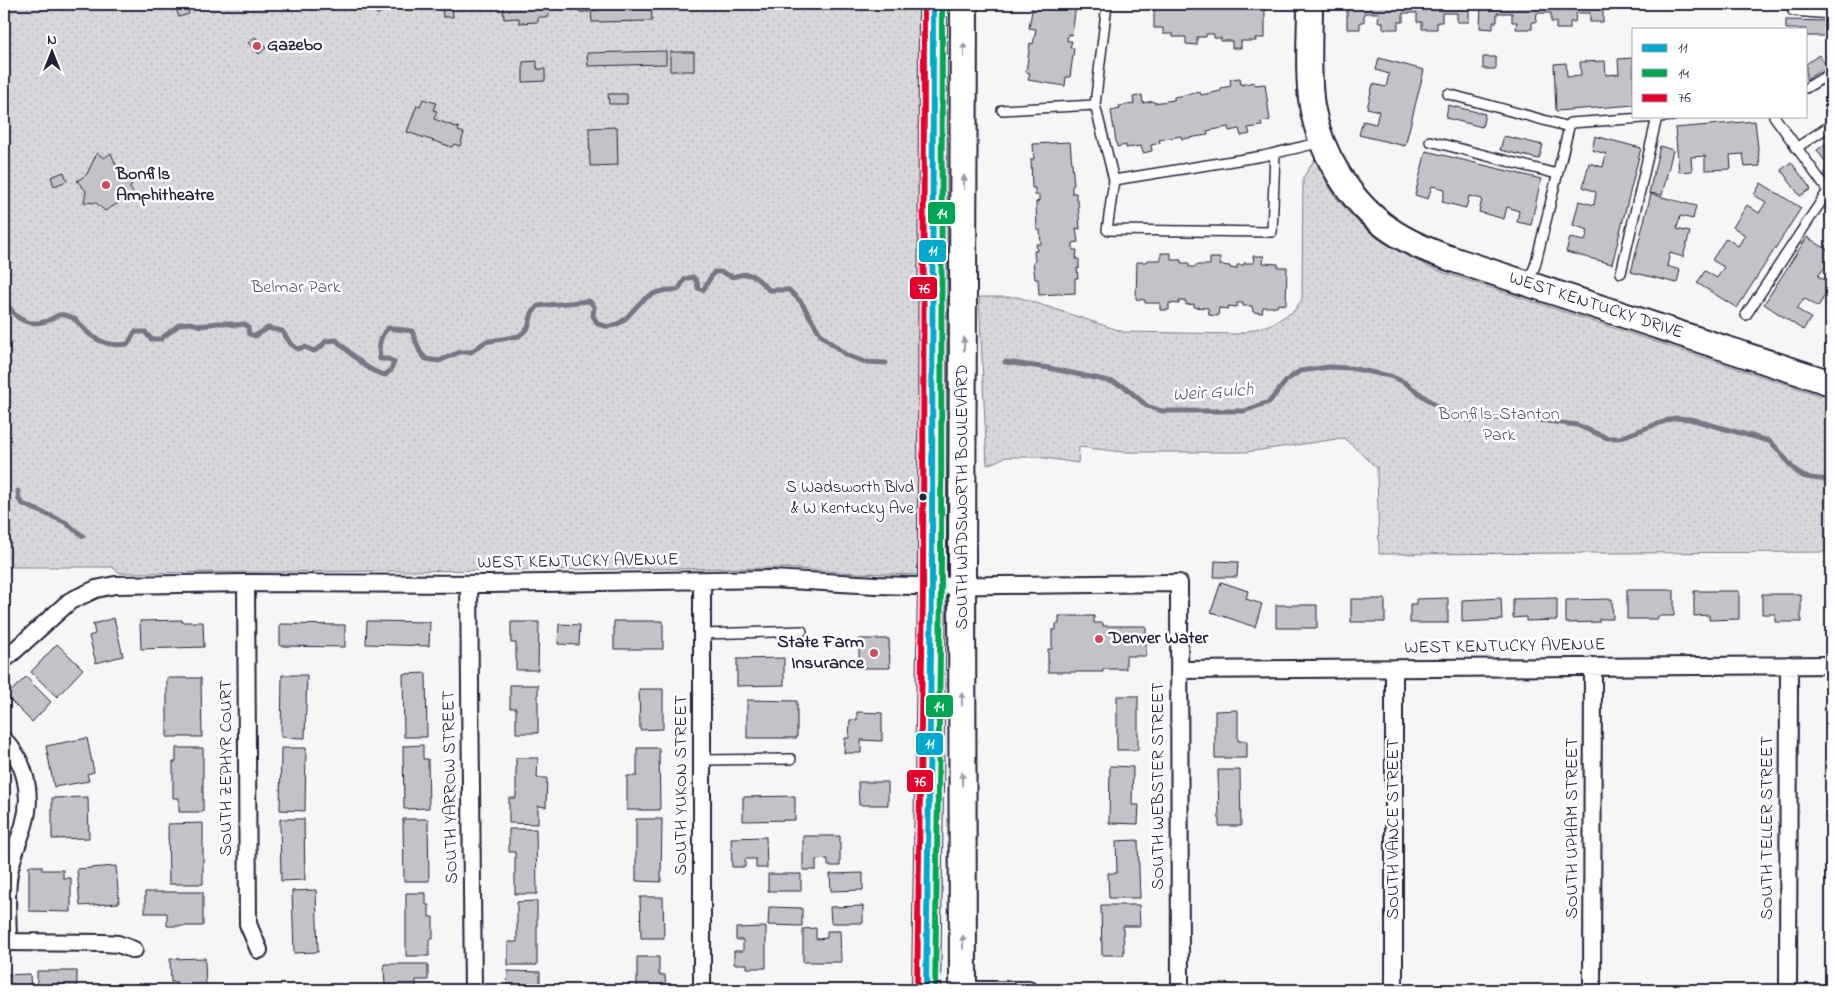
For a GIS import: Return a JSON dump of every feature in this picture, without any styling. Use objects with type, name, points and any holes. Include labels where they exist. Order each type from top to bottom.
[{"type":"main road","name":"SOUTH WADSWORTH BOULEVARD","points":[[926,990],[932,586],[933,4]]},
{"type":"main road","name":"SOUTH WADSWORTH BOULEVARD","points":[[963,990],[964,4]]},
{"type":"street","points":[[1310,4],[1310,91],[1322,142]]},
{"type":"street","name":"WEST KENTUCKY DRIVE","points":[[1322,142],[1341,177],[1369,213],[1398,235],[1424,248],[1527,284],[1831,383]]},
{"type":"street","name":"WEST KENTUCKY AVENUE","points":[[4,660],[64,606],[78,596],[96,589],[126,584],[469,584],[772,579],[876,586],[1179,583]]},
{"type":"street","name":"SOUTH YUKON STREET","points":[[702,580],[702,990]]},
{"type":"street","name":"SOUTH ZEPHYR COURT","points":[[246,583],[248,924],[259,950]]},
{"type":"street","name":"SOUTH WEBSTER STREET","points":[[1179,583],[1180,990]]},
{"type":"street","name":"SOUTH YARROW STREET","points":[[469,584],[473,990]]},
{"type":"street","name":"WEST KENTUCKY AVENUE","points":[[1179,670],[1831,664]]},
{"type":"street","name":"SOUTH TELLER STREET","points":[[1788,990],[1789,665]]},
{"type":"street","name":"SOUTH UPHAM STREET","points":[[1592,990],[1593,666]]},
{"type":"street","name":"SOUTH VANCE STREET","points":[[1394,668],[1394,990]]},
{"type":"street","points":[[4,740],[20,760],[26,780],[28,801],[26,820],[9,874],[6,942],[112,943],[134,950]]},
{"type":"street","points":[[963,990],[1029,990]]},
{"type":"lane","points":[[1107,4],[1095,105],[1114,180],[1108,230],[1272,232],[1275,154]]},
{"type":"lane","points":[[1793,4],[1793,11],[1831,14]]},
{"type":"lane","points":[[1808,87],[1831,74]]},
{"type":"lane","points":[[1448,94],[1569,127]]},
{"type":"lane","points":[[1002,110],[1095,105]]},
{"type":"lane","points":[[1527,284],[1535,266],[1570,123],[1648,118]]},
{"type":"lane","points":[[1621,273],[1664,118]]},
{"type":"lane","points":[[1746,314],[1830,194],[1775,118]]},
{"type":"lane","points":[[1796,148],[1831,125]]},
{"type":"lane","points":[[1430,141],[1557,174]]},
{"type":"lane","points":[[1114,180],[1275,154],[1322,142]]},
{"type":"lane","points":[[702,634],[802,631]]},
{"type":"lane","points":[[702,760],[791,759]]},
{"type":"green space","name":"Belmar Park","points":[[4,4],[923,4],[922,575],[782,568],[120,573],[112,567],[4,567]]},
{"type":"green space","name":"Bonfils-Stanton Park","points":[[1315,159],[1333,193],[1355,220],[1396,250],[1426,265],[1442,272],[1831,399],[1831,552],[1379,554],[1377,468],[1344,438],[1247,452],[1123,452],[1079,447],[1078,463],[1038,457],[1006,457],[987,465],[979,297],[1018,297],[1124,332],[1238,334],[1272,324],[1294,311],[1302,299],[1303,178]]},
{"type":"building","points":[[368,4],[389,4],[378,15]]},
{"type":"building","points":[[442,4],[452,4],[453,17],[443,17]]},
{"type":"building","points":[[503,4],[548,4],[549,17],[538,17],[538,22],[519,23],[519,18],[504,19]]},
{"type":"building","points":[[579,4],[589,4],[589,12],[579,12]]},
{"type":"building","points":[[1033,4],[1076,5],[1072,35],[1068,34],[1067,41],[1072,41],[1070,48],[1074,48],[1070,77],[1066,77],[1065,86],[1028,80],[1030,73],[1026,72],[1030,43],[1033,44],[1036,29],[1029,28]]},
{"type":"building","points":[[1154,4],[1265,4],[1265,38],[1255,38],[1256,41],[1241,41],[1241,48],[1232,48],[1232,41],[1221,41],[1221,38],[1214,38],[1214,34],[1206,34],[1206,37],[1197,37],[1197,45],[1186,44],[1186,37],[1173,37],[1173,34],[1163,34],[1163,28],[1154,28]]},
{"type":"building","points":[[1347,4],[1469,4],[1469,22],[1457,22],[1457,13],[1442,13],[1442,22],[1437,22],[1437,29],[1422,29],[1422,22],[1417,22],[1417,13],[1403,13],[1403,22],[1398,22],[1398,29],[1383,29],[1383,22],[1378,22],[1379,13],[1364,13],[1364,22],[1360,22],[1360,29],[1347,29]]},
{"type":"building","points":[[1481,4],[1603,4],[1603,22],[1590,22],[1590,13],[1576,13],[1575,22],[1570,22],[1570,29],[1556,29],[1556,22],[1551,22],[1551,13],[1537,13],[1536,22],[1532,22],[1532,29],[1516,29],[1517,22],[1512,22],[1512,13],[1497,13],[1497,22],[1493,22],[1493,29],[1480,28]]},
{"type":"building","points":[[186,5],[189,14],[179,17],[176,9]]},
{"type":"building","points":[[651,5],[652,21],[592,22],[591,10],[598,10],[597,6]]},
{"type":"building","points":[[1786,20],[1826,21],[1825,36],[1808,36],[1808,28],[1786,28]]},
{"type":"building","name":"Gazebo","points":[[255,37],[266,48],[259,54],[248,43]]},
{"type":"building","points":[[666,51],[666,64],[588,66],[587,53]]},
{"type":"building","points":[[670,52],[694,52],[694,71],[670,71]]},
{"type":"building","points":[[1819,55],[1827,66],[1808,79],[1808,63]]},
{"type":"building","points":[[1483,57],[1496,57],[1496,69],[1483,69]]},
{"type":"building","points":[[1379,58],[1424,70],[1405,146],[1359,135],[1363,121],[1376,124],[1379,111],[1367,108],[1373,84],[1386,87],[1389,74],[1376,70]]},
{"type":"building","points":[[1632,58],[1632,105],[1556,111],[1554,64],[1566,63],[1567,77],[1581,76],[1580,62],[1605,61],[1606,75],[1619,74],[1618,59]]},
{"type":"building","points":[[537,61],[537,69],[545,69],[545,81],[523,82],[523,62]]},
{"type":"building","points":[[1240,78],[1241,85],[1254,82],[1255,85],[1265,84],[1270,120],[1261,122],[1262,126],[1248,128],[1250,134],[1241,136],[1239,129],[1229,131],[1228,127],[1207,131],[1208,135],[1182,139],[1181,136],[1159,140],[1160,143],[1151,145],[1152,151],[1143,153],[1141,146],[1126,148],[1126,145],[1117,147],[1111,111],[1120,109],[1119,106],[1134,104],[1133,97],[1142,95],[1143,103],[1174,100],[1174,97],[1200,92],[1201,95],[1221,91],[1221,88],[1231,86],[1230,79]]},
{"type":"building","points":[[608,94],[627,94],[627,104],[609,104]]},
{"type":"building","points":[[423,99],[436,103],[433,110],[437,111],[434,119],[459,128],[458,131],[464,133],[460,146],[454,144],[452,147],[407,132],[417,105],[420,106]]},
{"type":"building","points":[[1448,105],[1485,114],[1482,127],[1446,118]]},
{"type":"building","points":[[1755,121],[1760,166],[1745,167],[1743,154],[1730,155],[1731,169],[1705,170],[1705,156],[1691,157],[1692,171],[1679,172],[1675,128]]},
{"type":"building","points":[[617,127],[618,165],[590,166],[589,128]]},
{"type":"building","points":[[1504,136],[1543,145],[1539,159],[1500,150]]},
{"type":"building","points":[[1595,136],[1641,148],[1612,264],[1566,252],[1570,238],[1585,241],[1588,230],[1573,225],[1579,201],[1594,205],[1596,192],[1583,187],[1589,163],[1603,167],[1606,154],[1592,150]]},
{"type":"building","points":[[1831,140],[1831,170],[1817,150]]},
{"type":"building","points":[[1070,142],[1074,185],[1072,186],[1072,193],[1076,193],[1076,200],[1078,200],[1080,229],[1076,228],[1078,242],[1073,243],[1073,250],[1077,250],[1076,259],[1079,259],[1079,269],[1077,268],[1078,278],[1075,278],[1075,293],[1039,295],[1038,279],[1035,279],[1033,262],[1035,261],[1034,251],[1037,251],[1036,244],[1041,244],[1040,230],[1037,230],[1036,202],[1039,201],[1039,195],[1035,195],[1035,188],[1032,188],[1031,159],[1034,159],[1033,144]]},
{"type":"building","points":[[1660,146],[1673,150],[1662,195],[1649,193]]},
{"type":"building","points":[[1426,151],[1541,179],[1531,225],[1517,222],[1519,211],[1507,207],[1504,219],[1479,212],[1482,199],[1469,196],[1466,208],[1442,202],[1445,189],[1432,186],[1428,199],[1415,195]]},
{"type":"building","name":"Bonfils Amphitheatre","points":[[97,153],[104,158],[111,153],[116,165],[124,175],[134,179],[130,188],[134,194],[105,211],[96,203],[84,202],[86,191],[77,181],[87,174]]},
{"type":"building","points":[[1791,162],[1811,189],[1800,196],[1781,170]]},
{"type":"building","points":[[64,172],[67,181],[54,186],[51,177]]},
{"type":"building","points":[[1761,183],[1801,208],[1737,308],[1697,283],[1705,271],[1717,278],[1724,267],[1712,260],[1726,238],[1738,246],[1745,235],[1733,227],[1747,205],[1759,213],[1766,202],[1754,195]]},
{"type":"building","points":[[1651,194],[1696,206],[1693,219],[1680,216],[1677,229],[1690,232],[1683,257],[1670,253],[1667,266],[1680,270],[1677,283],[1631,272]]},
{"type":"building","points":[[1807,237],[1831,252],[1831,269],[1826,266],[1818,276],[1831,284],[1818,307],[1804,298],[1797,309],[1811,318],[1803,330],[1764,304]]},
{"type":"building","points":[[1161,253],[1171,253],[1171,260],[1181,260],[1181,263],[1189,263],[1189,267],[1210,265],[1210,258],[1220,258],[1220,265],[1237,269],[1237,265],[1254,263],[1253,256],[1264,256],[1263,263],[1287,267],[1286,305],[1278,304],[1277,307],[1263,307],[1262,313],[1253,312],[1252,306],[1243,306],[1243,303],[1237,303],[1237,307],[1228,306],[1229,309],[1219,308],[1218,316],[1209,315],[1208,308],[1194,307],[1194,304],[1186,305],[1186,301],[1179,301],[1179,304],[1169,303],[1169,310],[1160,310],[1160,303],[1145,303],[1145,300],[1136,299],[1137,262],[1161,260]]},
{"type":"building","points":[[1215,561],[1238,562],[1237,577],[1214,577]]},
{"type":"building","points":[[1221,582],[1248,591],[1246,599],[1262,604],[1255,627],[1211,612]]},
{"type":"building","points":[[1627,590],[1674,590],[1674,616],[1658,616],[1658,619],[1627,619]]},
{"type":"building","points":[[1694,591],[1739,591],[1739,619],[1709,620],[1709,615],[1694,616]]},
{"type":"building","points":[[1762,594],[1801,594],[1801,622],[1775,622],[1775,614],[1762,614]]},
{"type":"building","points":[[1448,598],[1448,623],[1410,623],[1410,604],[1416,604],[1416,599]]},
{"type":"building","points":[[1501,598],[1502,620],[1462,622],[1462,600]]},
{"type":"building","points":[[1557,598],[1557,620],[1526,621],[1526,617],[1513,618],[1513,599]]},
{"type":"building","points":[[1351,599],[1385,599],[1385,622],[1351,622]]},
{"type":"building","points":[[1612,599],[1613,619],[1599,619],[1599,622],[1566,623],[1566,600]]},
{"type":"building","points":[[1276,605],[1317,605],[1317,628],[1276,628]]},
{"type":"building","name":"Denver Water","points":[[1059,616],[1094,616],[1094,623],[1103,623],[1103,626],[1146,626],[1146,656],[1126,656],[1126,669],[1103,669],[1103,672],[1048,672],[1048,649],[1052,649],[1052,630],[1056,630],[1056,624],[1059,624]]},
{"type":"building","points":[[114,618],[123,656],[96,663],[89,636],[95,634],[93,624]]},
{"type":"building","points":[[182,620],[182,622],[203,622],[204,647],[141,649],[140,621]]},
{"type":"building","points":[[367,621],[430,622],[429,646],[366,644]]},
{"type":"building","points":[[614,621],[663,621],[663,649],[614,649]]},
{"type":"building","points":[[511,622],[539,622],[538,670],[516,670],[516,643],[511,643]]},
{"type":"building","points":[[280,624],[345,625],[345,647],[280,646]]},
{"type":"building","points":[[559,624],[580,625],[579,645],[558,644]]},
{"type":"building","name":"State Farm Insurance","points":[[859,639],[889,639],[890,668],[859,668]]},
{"type":"building","points":[[57,644],[83,669],[57,697],[31,672]]},
{"type":"building","points":[[784,658],[784,685],[737,686],[737,659]]},
{"type":"building","points":[[426,673],[427,737],[404,737],[403,674]]},
{"type":"building","points":[[282,675],[307,675],[305,738],[281,737]]},
{"type":"building","points":[[26,677],[51,702],[32,722],[6,696]]},
{"type":"building","points":[[167,678],[201,678],[202,737],[167,737]]},
{"type":"building","points":[[510,685],[538,685],[538,733],[516,733],[516,708],[510,708]]},
{"type":"building","points":[[639,689],[663,689],[663,729],[640,730]]},
{"type":"building","points":[[1117,696],[1138,696],[1138,750],[1117,750]]},
{"type":"building","points":[[747,700],[797,701],[797,738],[747,738]]},
{"type":"building","points":[[1238,710],[1238,741],[1247,741],[1247,758],[1215,758],[1215,711]]},
{"type":"building","points":[[857,712],[882,713],[882,741],[861,740],[861,753],[844,753],[845,738],[849,738],[850,720],[857,720]]},
{"type":"building","points":[[87,738],[94,772],[87,774],[89,781],[54,787],[46,746]]},
{"type":"building","points":[[423,745],[423,759],[428,759],[429,808],[404,809],[403,746]]},
{"type":"building","points":[[176,748],[203,748],[203,812],[179,812],[179,798],[173,798],[173,762],[176,762]]},
{"type":"building","points":[[281,748],[306,748],[305,811],[280,810]]},
{"type":"building","points":[[637,748],[659,748],[660,810],[627,810],[627,776],[637,776]]},
{"type":"building","points":[[516,758],[538,758],[537,778],[547,778],[546,807],[538,806],[538,824],[509,823],[509,798],[516,798]]},
{"type":"building","points":[[1110,766],[1133,767],[1132,805],[1139,805],[1138,824],[1109,823]]},
{"type":"building","points":[[1218,770],[1240,770],[1241,826],[1219,826]]},
{"type":"building","points":[[858,782],[888,782],[888,805],[859,805]]},
{"type":"building","points":[[795,796],[795,820],[743,821],[743,797]]},
{"type":"building","points":[[88,797],[89,838],[52,839],[52,798]]},
{"type":"building","points":[[280,819],[304,819],[305,880],[281,881]]},
{"type":"building","points":[[403,819],[428,819],[429,881],[404,881]]},
{"type":"building","points":[[636,819],[662,819],[661,882],[636,881]]},
{"type":"building","points":[[203,823],[203,884],[169,884],[168,824]]},
{"type":"building","points":[[509,829],[536,829],[537,894],[515,894],[515,852],[509,852]]},
{"type":"building","points":[[803,836],[840,836],[840,866],[828,866],[828,859],[816,860],[816,870],[803,870]]},
{"type":"building","points":[[766,837],[767,868],[756,868],[756,859],[745,859],[745,867],[732,867],[731,838]]},
{"type":"building","points":[[1138,840],[1140,898],[1109,898],[1108,873],[1117,873],[1116,841]]},
{"type":"building","points":[[29,866],[42,866],[42,870],[63,870],[63,878],[71,878],[71,912],[29,911]]},
{"type":"building","points":[[116,866],[119,903],[80,906],[77,869]]},
{"type":"building","points":[[863,873],[863,890],[831,891],[830,874]]},
{"type":"building","points":[[768,874],[801,874],[801,891],[768,891]]},
{"type":"building","points":[[316,890],[318,952],[294,953],[292,891]]},
{"type":"building","points":[[145,892],[203,892],[203,926],[167,926],[167,913],[145,913]]},
{"type":"building","points":[[406,893],[426,893],[429,917],[433,917],[433,939],[429,939],[429,956],[406,956]]},
{"type":"building","points":[[640,897],[663,897],[664,938],[641,938]]},
{"type":"building","points":[[537,901],[537,965],[508,965],[508,942],[517,942],[517,902]]},
{"type":"building","points":[[1101,905],[1139,905],[1140,926],[1123,926],[1124,955],[1102,955]]},
{"type":"building","points":[[863,906],[863,923],[831,923],[830,907]]},
{"type":"building","points":[[769,907],[802,908],[802,926],[768,925]]},
{"type":"building","points":[[766,927],[766,968],[747,968],[747,964],[734,964],[734,951],[743,951],[743,940],[736,940],[736,928]]},
{"type":"building","points":[[816,928],[816,939],[827,938],[827,931],[840,931],[841,962],[803,962],[803,929]]},
{"type":"building","points":[[637,957],[659,957],[659,975],[665,975],[666,990],[637,990]]},
{"type":"building","points":[[205,958],[206,989],[177,990],[177,982],[171,982],[170,959]]},
{"type":"building","points":[[384,964],[428,964],[428,980],[416,980],[416,990],[385,990]]},
{"type":"building","points":[[37,971],[77,971],[77,990],[37,990]]},
{"type":"building","points":[[508,971],[540,972],[540,990],[507,990]]},
{"type":"building","points":[[30,974],[31,990],[4,990],[4,975]]},
{"type":"waterway","name":"Weir Gulch","points":[[4,306],[10,308],[21,319],[31,323],[47,321],[59,315],[65,315],[76,320],[93,337],[115,345],[128,344],[135,332],[145,332],[151,339],[161,339],[180,324],[190,323],[202,326],[216,323],[245,324],[248,327],[249,334],[255,336],[268,328],[282,331],[291,344],[298,349],[305,347],[314,351],[326,341],[336,340],[365,366],[385,375],[391,370],[394,362],[388,359],[380,359],[380,342],[388,328],[412,331],[420,352],[426,359],[439,361],[460,352],[471,352],[485,342],[519,336],[528,328],[532,313],[538,306],[589,301],[594,306],[593,316],[598,324],[604,326],[615,325],[624,320],[641,302],[654,294],[668,290],[678,290],[685,279],[693,277],[697,282],[698,288],[703,290],[714,272],[721,272],[733,277],[745,274],[753,276],[769,290],[789,290],[801,302],[821,335],[846,355],[865,362],[886,363]]},
{"type":"waterway","name":"Weir Gulch","points":[[1005,362],[1049,368],[1113,382],[1125,387],[1147,406],[1162,411],[1244,411],[1269,402],[1287,380],[1300,371],[1329,367],[1350,368],[1390,376],[1404,382],[1450,416],[1468,420],[1517,417],[1577,425],[1607,438],[1619,438],[1674,418],[1690,419],[1769,441],[1798,473],[1809,478],[1831,480]]},
{"type":"waterway","points":[[18,491],[19,500],[23,504],[65,522],[83,536]]},
{"type":"transit line","name":"76","points":[[917,990],[923,586],[924,4]]},
{"type":"transit line","name":"11","points":[[926,990],[932,586],[933,4]]},
{"type":"transit line","name":"14","points":[[935,990],[941,586],[942,4]]},
{"type":"place","name":"Gazebo","points":[[257,46]]},
{"type":"place","name":"Bonfils Amphitheatre","points":[[106,185]]},
{"type":"place","name":"S Wadsworth Blvd & W Kentucky Ave","points":[[923,497]]},
{"type":"place","name":"Denver Water","points":[[1099,639]]},
{"type":"place","name":"State Farm Insurance","points":[[874,653]]}]
